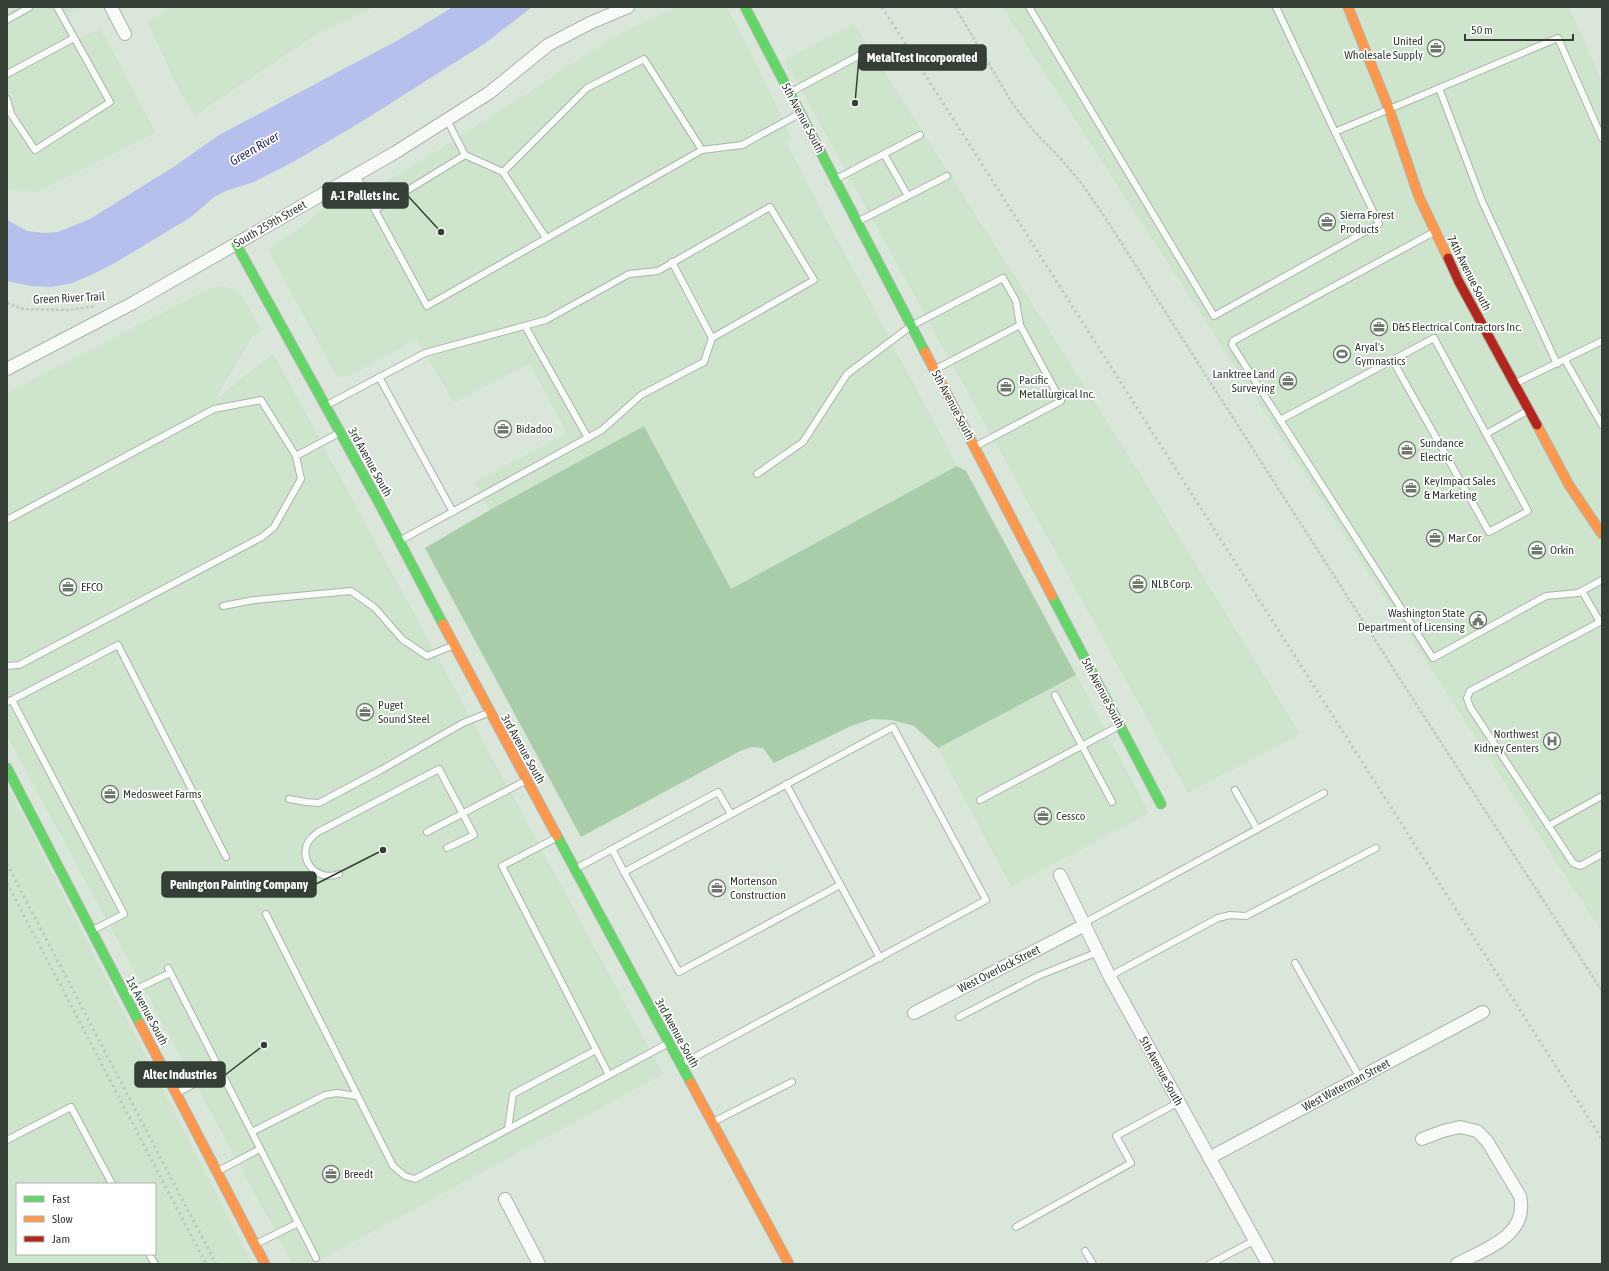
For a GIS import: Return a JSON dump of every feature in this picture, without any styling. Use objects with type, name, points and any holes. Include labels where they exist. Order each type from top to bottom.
[{"type":"street","points":[[111,7],[125,34]]},
{"type":"street","name":"South 259th Street","points":[[7,369],[133,303],[356,175],[489,93],[548,45],[590,23],[628,7]]},
{"type":"street","name":"5th Avenue South","points":[[745,7],[1161,804]]},
{"type":"street","name":"74th Avenue South","points":[[1348,7],[1389,109],[1419,197],[1459,282],[1569,485],[1602,534]]},
{"type":"street","name":"3rd Avenue South","points":[[236,244],[340,432],[489,712],[789,1264]]},
{"type":"street","name":"1st Avenue South","points":[[7,768],[265,1264]]},
{"type":"street","name":"5th Avenue South","points":[[1060,875],[1110,976],[1268,1264]]},
{"type":"street","name":"West Overlock Street","points":[[914,1013],[1084,924]]},
{"type":"street","name":"West Waterman Street","points":[[1209,1158],[1483,1012]]},
{"type":"street","points":[[1422,1140],[1443,1131],[1460,1127],[1477,1131],[1487,1141],[1520,1196],[1523,1207],[1521,1218],[1517,1226],[1510,1234],[1492,1246],[1457,1264]]},
{"type":"street","points":[[505,1199],[539,1264]]},
{"type":"lane","points":[[7,20],[30,7]]},
{"type":"lane","points":[[7,99],[11,114],[35,150],[110,102],[57,7]]},
{"type":"lane","points":[[1029,7],[1214,316],[1378,224],[1276,7]]},
{"type":"lane","points":[[7,74],[74,38]]},
{"type":"lane","points":[[1335,132],[1558,38],[1602,138]]},
{"type":"lane","points":[[789,93],[862,54]]},
{"type":"lane","points":[[503,172],[587,88],[644,59],[702,150]]},
{"type":"lane","points":[[1440,88],[1482,201],[1557,364]]},
{"type":"lane","points":[[356,175],[427,306],[702,150],[742,145],[800,114]]},
{"type":"lane","points":[[447,120],[465,154],[503,172],[546,238]]},
{"type":"lane","points":[[835,180],[920,135]]},
{"type":"lane","points":[[374,210],[465,154]]},
{"type":"lane","points":[[884,154],[908,196]]},
{"type":"lane","points":[[857,222],[946,176]]},
{"type":"lane","points":[[325,405],[425,353],[546,320],[629,274],[658,270],[770,208],[814,280],[712,338],[704,362],[642,395],[602,430],[399,541]]},
{"type":"lane","points":[[1435,231],[1233,341],[1232,345],[1433,658],[1546,596],[1578,593],[1602,580]]},
{"type":"lane","points":[[672,262],[712,338]]},
{"type":"lane","points":[[757,474],[803,442],[847,374],[911,326],[1003,278],[1016,301],[1020,325],[1060,401],[974,447]]},
{"type":"lane","points":[[934,370],[1020,325]]},
{"type":"lane","points":[[525,326],[588,438]]},
{"type":"lane","points":[[1280,420],[1434,338],[1528,511],[1489,532],[1393,361]]},
{"type":"lane","points":[[1514,384],[1602,341]]},
{"type":"lane","points":[[1565,360],[1602,425]]},
{"type":"lane","points":[[379,377],[453,512]]},
{"type":"lane","points":[[7,520],[214,409],[261,400],[296,456],[302,479],[274,527],[262,537],[18,665],[7,666]]},
{"type":"lane","points":[[1486,434],[1529,411]]},
{"type":"lane","points":[[296,456],[340,432]]},
{"type":"lane","points":[[223,606],[261,599],[351,591],[375,608],[402,639],[427,656],[454,645]]},
{"type":"lane","points":[[1582,591],[1600,622],[1470,691],[1467,698],[1470,707],[1573,864],[1580,866],[1602,854]]},
{"type":"lane","points":[[91,930],[124,914],[10,701],[118,645],[226,857]]},
{"type":"lane","points":[[1055,695],[1112,802]]},
{"type":"lane","points":[[289,799],[306,802],[319,802],[381,770],[463,723],[489,712]]},
{"type":"lane","points":[[980,800],[1120,726]]},
{"type":"lane","points":[[624,872],[893,727],[986,900],[681,1065]]},
{"type":"lane","points":[[339,874],[327,876],[318,874],[312,870],[306,858],[306,849],[311,838],[318,832],[439,769],[474,835],[447,848]]},
{"type":"lane","points":[[427,832],[526,780]]},
{"type":"lane","points":[[786,784],[880,958]]},
{"type":"lane","points":[[1236,790],[1257,829]]},
{"type":"lane","points":[[575,869],[718,792],[731,814]]},
{"type":"lane","points":[[1084,924],[1324,794]]},
{"type":"lane","points":[[1548,826],[1602,796]]},
{"type":"lane","points":[[557,837],[502,866],[609,1075]]},
{"type":"lane","points":[[1110,976],[1218,918],[1230,915],[1246,916],[1376,848]]},
{"type":"lane","points":[[612,849],[678,972],[840,885]]},
{"type":"lane","points":[[266,914],[393,1166],[405,1176],[415,1179],[669,1043]]},
{"type":"lane","points":[[959,1017],[1038,976],[1098,952]]},
{"type":"lane","points":[[1295,963],[1360,1078]]},
{"type":"lane","points":[[125,995],[169,971],[316,1258]]},
{"type":"lane","points":[[508,1129],[513,1094],[596,1050]]},
{"type":"lane","points":[[176,1093],[220,1070]]},
{"type":"lane","points":[[712,1123],[792,1082]]},
{"type":"lane","points":[[252,1132],[325,1095],[337,1093],[357,1096]]},
{"type":"lane","points":[[1016,1227],[1131,1163],[1116,1136],[1179,1102]]},
{"type":"lane","points":[[7,1140],[71,1107],[111,1183]]},
{"type":"lane","points":[[217,1171],[260,1149]]},
{"type":"lane","points":[[255,1245],[298,1223]]},
{"type":"lane","points":[[1210,1264],[1255,1240]]},
{"type":"lane","points":[[1085,1251],[1093,1264]]},
{"type":"lane","points":[[150,1255],[155,1264]]},
{"type":"path","points":[[955,7],[1012,103],[1032,130],[1061,159],[1082,184],[1106,219],[1405,687],[1602,991]]},
{"type":"path","name":"Green River Trail","points":[[7,303],[24,310],[68,310],[97,306]]},
{"type":"shaded area","points":[[7,7],[82,7],[66,15],[79,37],[101,30],[156,133],[37,192],[7,189]]},
{"type":"shaded area","points":[[169,7],[374,7],[319,33],[196,115],[180,92],[147,22],[170,9]]},
{"type":"shaded area","points":[[675,7],[726,7],[749,49],[791,138],[785,141],[957,466],[731,589],[644,426],[490,510],[475,482],[567,433],[530,363],[454,403],[417,339],[351,375],[337,377],[268,249],[302,227],[317,214],[349,196],[358,197],[411,167],[534,89],[564,68],[622,33]]},
{"type":"shaded area","points":[[1002,7],[1569,7],[1602,81],[1602,932]]},
{"type":"shaded area","points":[[854,24],[1135,466],[1300,734],[1188,793],[785,60]]},
{"type":"shaded area","points":[[223,286],[233,289],[241,294],[262,331],[253,336],[214,401],[273,353],[663,1074],[313,1264],[293,1264],[7,736],[7,393],[208,289]]},
{"type":"shaded area","points":[[644,426],[731,589],[957,466],[966,471],[1076,675],[938,748],[914,726],[892,720],[872,719],[851,726],[774,763],[763,748],[752,747],[740,751],[581,837],[425,548],[490,510]]},
{"type":"shaded area","points":[[1076,675],[1149,813],[1011,887],[938,748]]},
{"type":"shaded area","points":[[7,785],[252,1264],[7,1264]]},
{"type":"water","name":"Green River","points":[[453,7],[532,7],[484,44],[361,122],[293,162],[254,182],[228,190],[214,197],[191,217],[113,264],[72,283],[52,287],[31,286],[7,281],[7,220],[27,231],[43,233],[58,232],[90,219],[175,166],[219,135],[402,38]]},
{"type":"railway","points":[[882,7],[1602,1139]]},
{"type":"railway","points":[[7,864],[216,1264]]},
{"type":"railway","points":[[7,883],[206,1264]]},
{"type":"traffic: fast","points":[[745,7],[925,352]]},
{"type":"traffic: fast","points":[[236,244],[377,499],[443,624]]},
{"type":"traffic: fast","points":[[1052,596],[1161,804]]},
{"type":"traffic: fast","points":[[7,768],[140,1024]]},
{"type":"traffic: fast","points":[[557,836],[691,1083]]},
{"type":"traffic: slow","points":[[1348,7],[1389,109],[1419,197],[1448,258]]},
{"type":"traffic: slow","points":[[925,352],[1052,596]]},
{"type":"traffic: slow","points":[[1537,425],[1569,485],[1602,534]]},
{"type":"traffic: slow","points":[[443,624],[557,836]]},
{"type":"traffic: slow","points":[[140,1024],[265,1264]]},
{"type":"traffic: slow","points":[[691,1083],[789,1264]]},
{"type":"traffic: jam","points":[[1448,258],[1459,282],[1537,425]]},
{"type":"place","name":"United Wholesale Supply","points":[[1436,48]]},
{"type":"place","name":"MetalTest Incorporated","points":[[855,103]]},
{"type":"place","name":"Sierra Forest Products","points":[[1327,222]]},
{"type":"place","name":"A-1 Pallets Inc.","points":[[441,232]]},
{"type":"place","name":"D&S Electrical Contractors Inc.","points":[[1379,327]]},
{"type":"place","name":"Aryal's Gymnastics","points":[[1342,354]]},
{"type":"place","name":"Lanktree Land Surveying","points":[[1288,381]]},
{"type":"place","name":"Pacific Metallurgical Inc.","points":[[1006,387]]},
{"type":"place","name":"Bidadoo","points":[[503,429]]},
{"type":"place","name":"Sundance Electric","points":[[1407,450]]},
{"type":"place","name":"KeyImpact Sales & Marketing","points":[[1411,488]]},
{"type":"place","name":"Mar Cor","points":[[1435,538]]},
{"type":"place","name":"Orkin","points":[[1537,550]]},
{"type":"place","name":"NLB Corp.","points":[[1138,584]]},
{"type":"place","name":"EFCO","points":[[68,587]]},
{"type":"place","name":"Washington State Department of Licensing","points":[[1478,620]]},
{"type":"place","name":"Puget Sound Steel","points":[[365,712]]},
{"type":"place","name":"Northwest Kidney Centers","points":[[1552,741]]},
{"type":"place","name":"Medosweet Farms","points":[[110,794]]},
{"type":"place","name":"Cessco","points":[[1043,816]]},
{"type":"place","name":"Penington Painting Company","points":[[383,850]]},
{"type":"place","name":"Mortenson Construction","points":[[717,888]]},
{"type":"place","name":"Altec Industries","points":[[264,1045]]},
{"type":"place","name":"Breedt","points":[[331,1174]]}]
